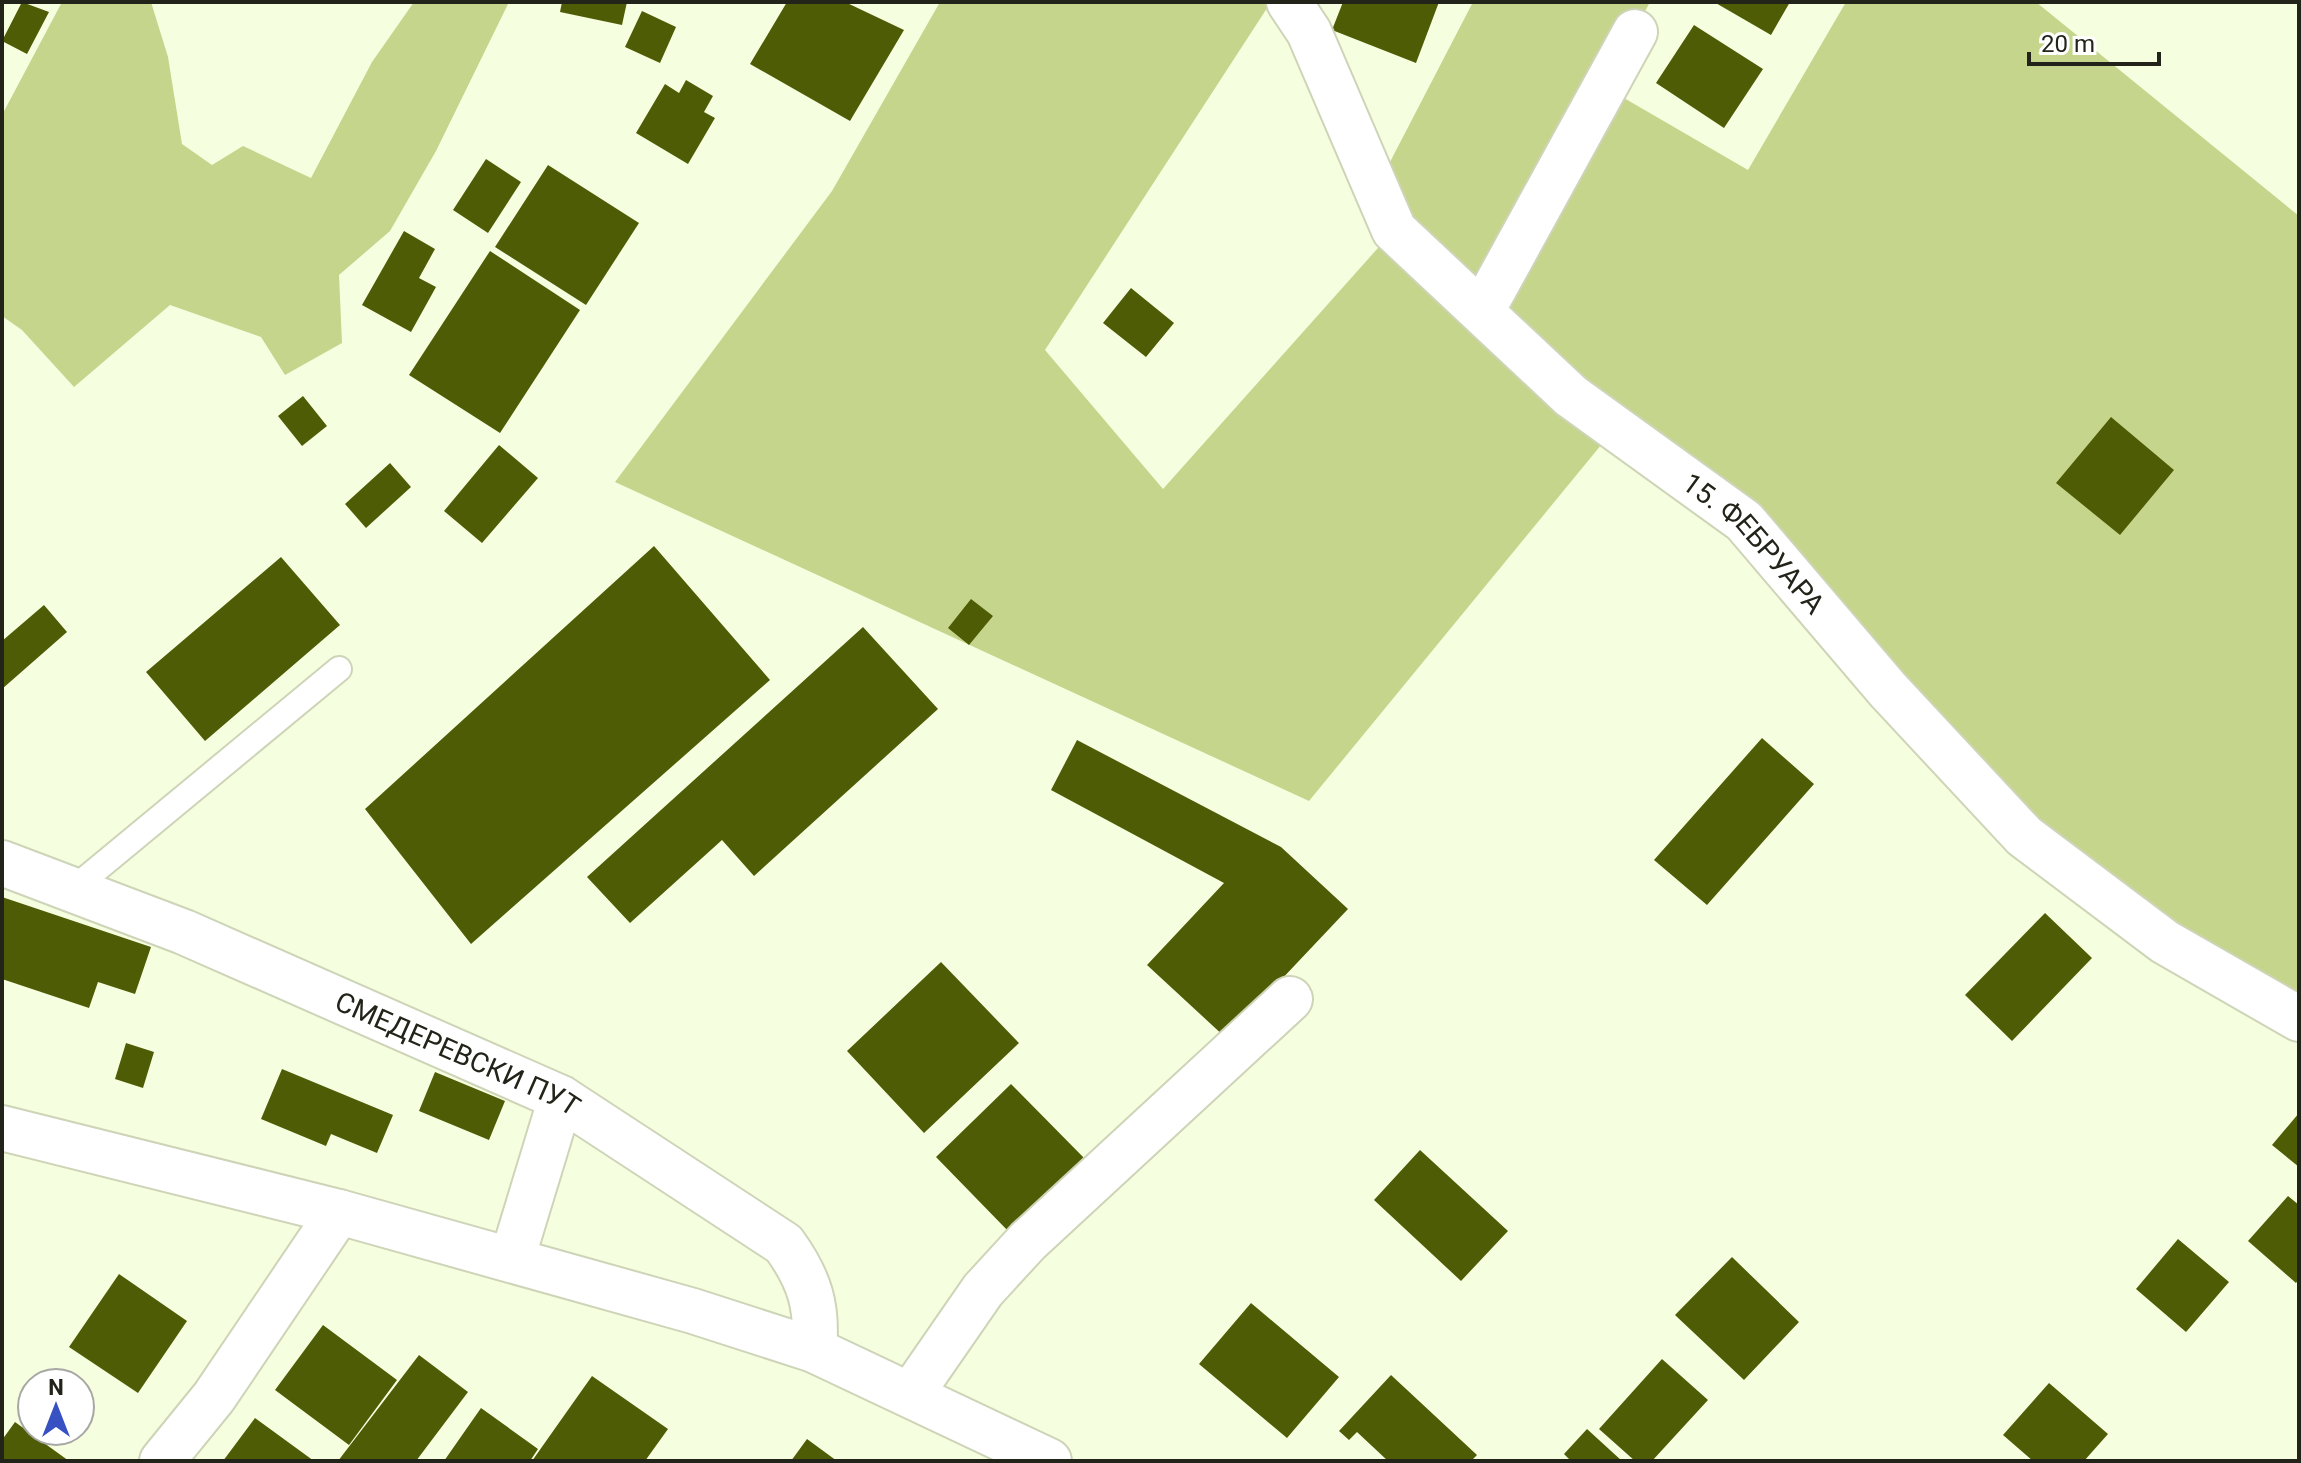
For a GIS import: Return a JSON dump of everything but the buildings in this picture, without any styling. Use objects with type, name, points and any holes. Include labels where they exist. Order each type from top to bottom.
[{"type":"street","name":"15. ФЕБРУАРА","points":[[1306,12],[1394,230],[1571,396],[1744,521],[1888,690],[2024,836],[2165,942],[2299,1019]]},
{"type":"street","points":[[1482,311],[1635,32]]},
{"type":"street","name":"СМЕДЕРЕВСКИ ПУТ","points":[[2,863],[184,932],[561,1098],[784,1244],[800,1266],[815,1303],[814,1350]]},
{"type":"street","points":[[911,1394],[983,1290],[1028,1241],[1290,999]]},
{"type":"street","points":[[512,1259],[561,1098]]},
{"type":"street","points":[[2,1128],[339,1212],[512,1259],[814,1350],[1049,1461]]},
{"type":"street","points":[[162,1461],[214,1397],[339,1212]]},
{"type":"lane","points":[[73,889],[339,669]]},
{"type":"green space","points":[[62,2],[151,2],[168,57],[182,144],[212,165],[243,146],[311,178],[372,62],[414,2],[509,2],[436,151],[390,231],[339,275],[342,343],[285,375],[261,337],[170,305],[74,387],[22,330],[2,316],[2,115]]},
{"type":"green space","points":[[940,2],[1271,2],[1045,350],[1163,489],[1394,230],[1377,187],[1473,2],[1650,2],[1605,87],[1748,170],[1846,2],[2036,2],[2299,216],[2299,1019],[2165,942],[1824,615],[1615,428],[1309,801],[615,482],[832,191]]}]
